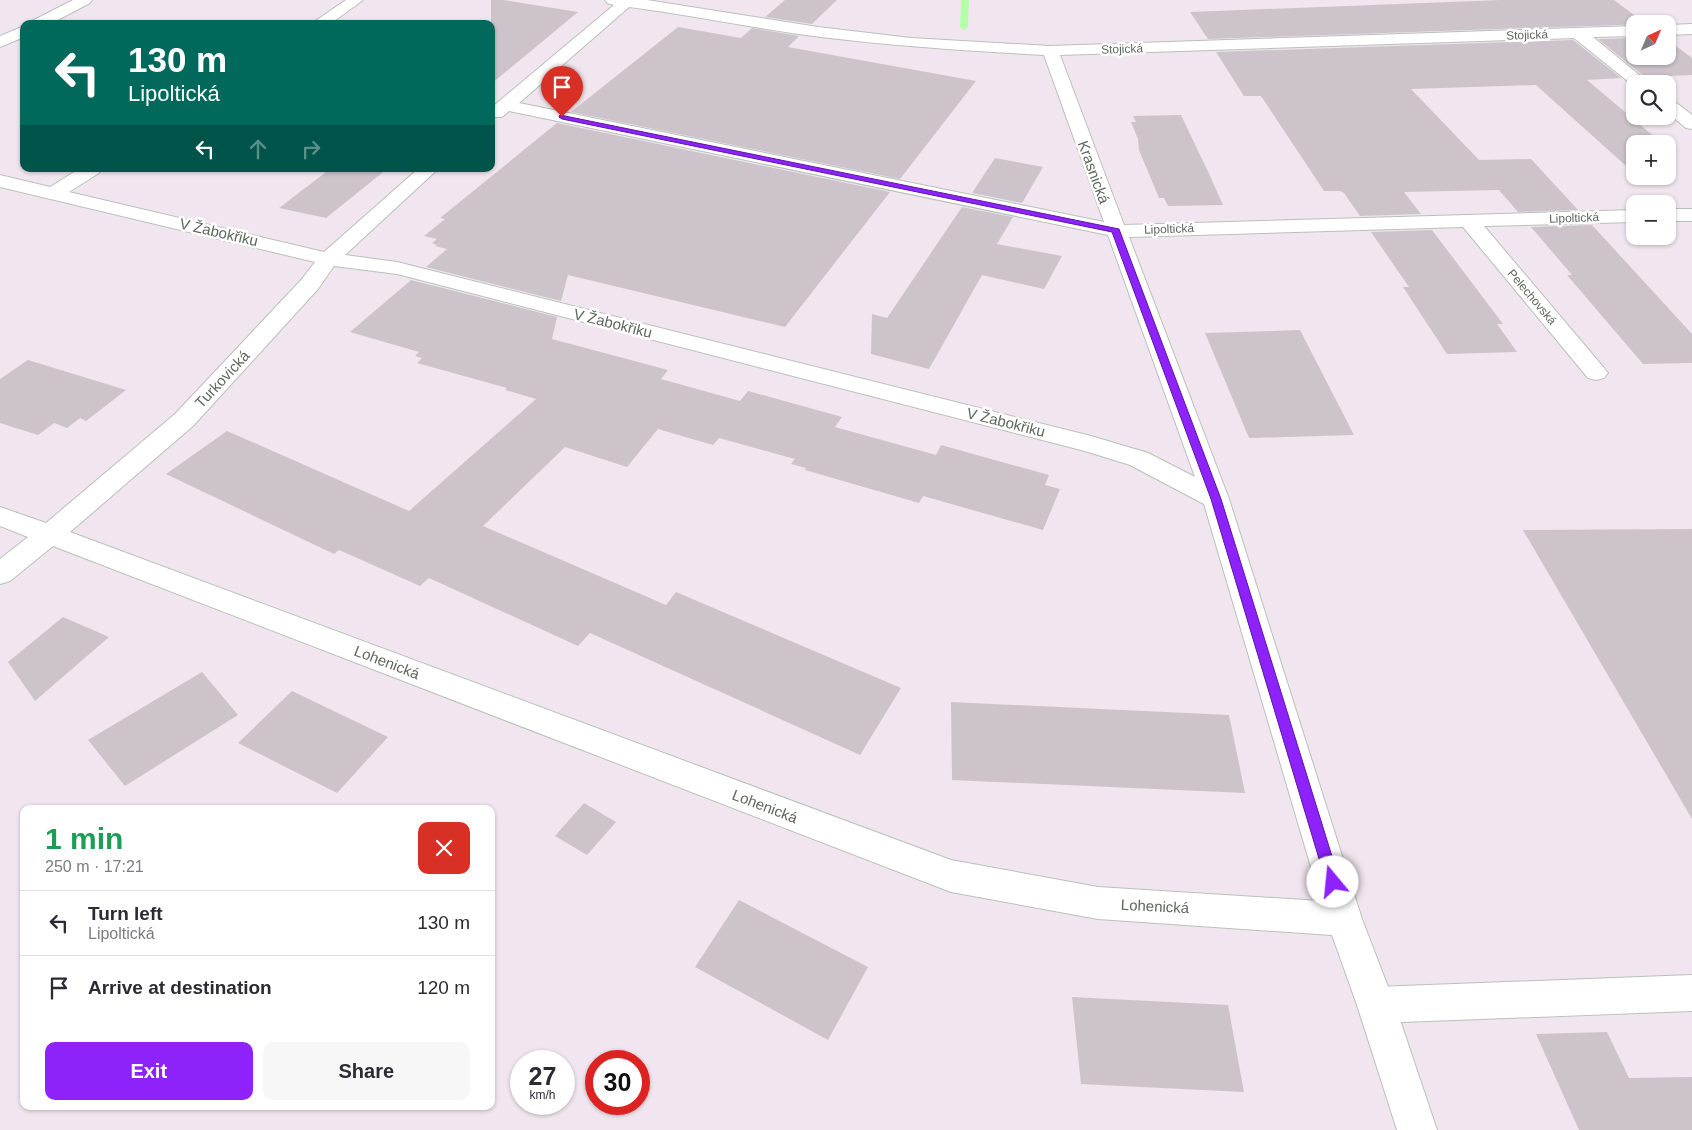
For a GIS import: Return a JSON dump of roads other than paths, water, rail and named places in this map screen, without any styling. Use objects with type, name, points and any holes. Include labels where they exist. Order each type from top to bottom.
[{"type":"street","points":[[46,20],[85,0]]},
{"type":"street","points":[[324,20],[356,0]]},
{"type":"street","points":[[498,111],[619,1]]},
{"type":"street","name":"Stojická","points":[[619,1],[690,10],[818,32],[911,43],[1050,51],[1626,32]]},
{"type":"street","points":[[1676,30],[1692,29]]},
{"type":"street","points":[[0,42],[20,33]]},
{"type":"street","points":[[1579,34],[1631,75]]},
{"type":"street","name":"Krasnická","points":[[1050,51],[1216,499],[1344,918]]},
{"type":"street","name":"Lipoltická","points":[[498,111],[1116,231],[1626,216]]},
{"type":"street","points":[[1676,111],[1692,124]]},
{"type":"street","points":[[54,193],[87,172]]},
{"type":"street","name":"Turkovická","points":[[0,574],[50,535],[184,420],[310,284],[328,258],[426,172]]},
{"type":"street","name":"V Žabokřiku","points":[[0,180],[328,258],[397,268],[1091,444],[1139,459],[1216,499]]},
{"type":"street","points":[[1676,216],[1692,215]]},
{"type":"street","name":"Pelechovská","points":[[1469,221],[1596,373]]},
{"type":"street","name":"Lohenická","points":[[0,516],[951,876],[1098,903],[1344,918]]},
{"type":"street","points":[[1344,918],[1376,1005],[1417,1130]]},
{"type":"street","points":[[1376,1005],[1692,993]]},
{"type":"waterway","points":[[964,27],[965,0]]}]
